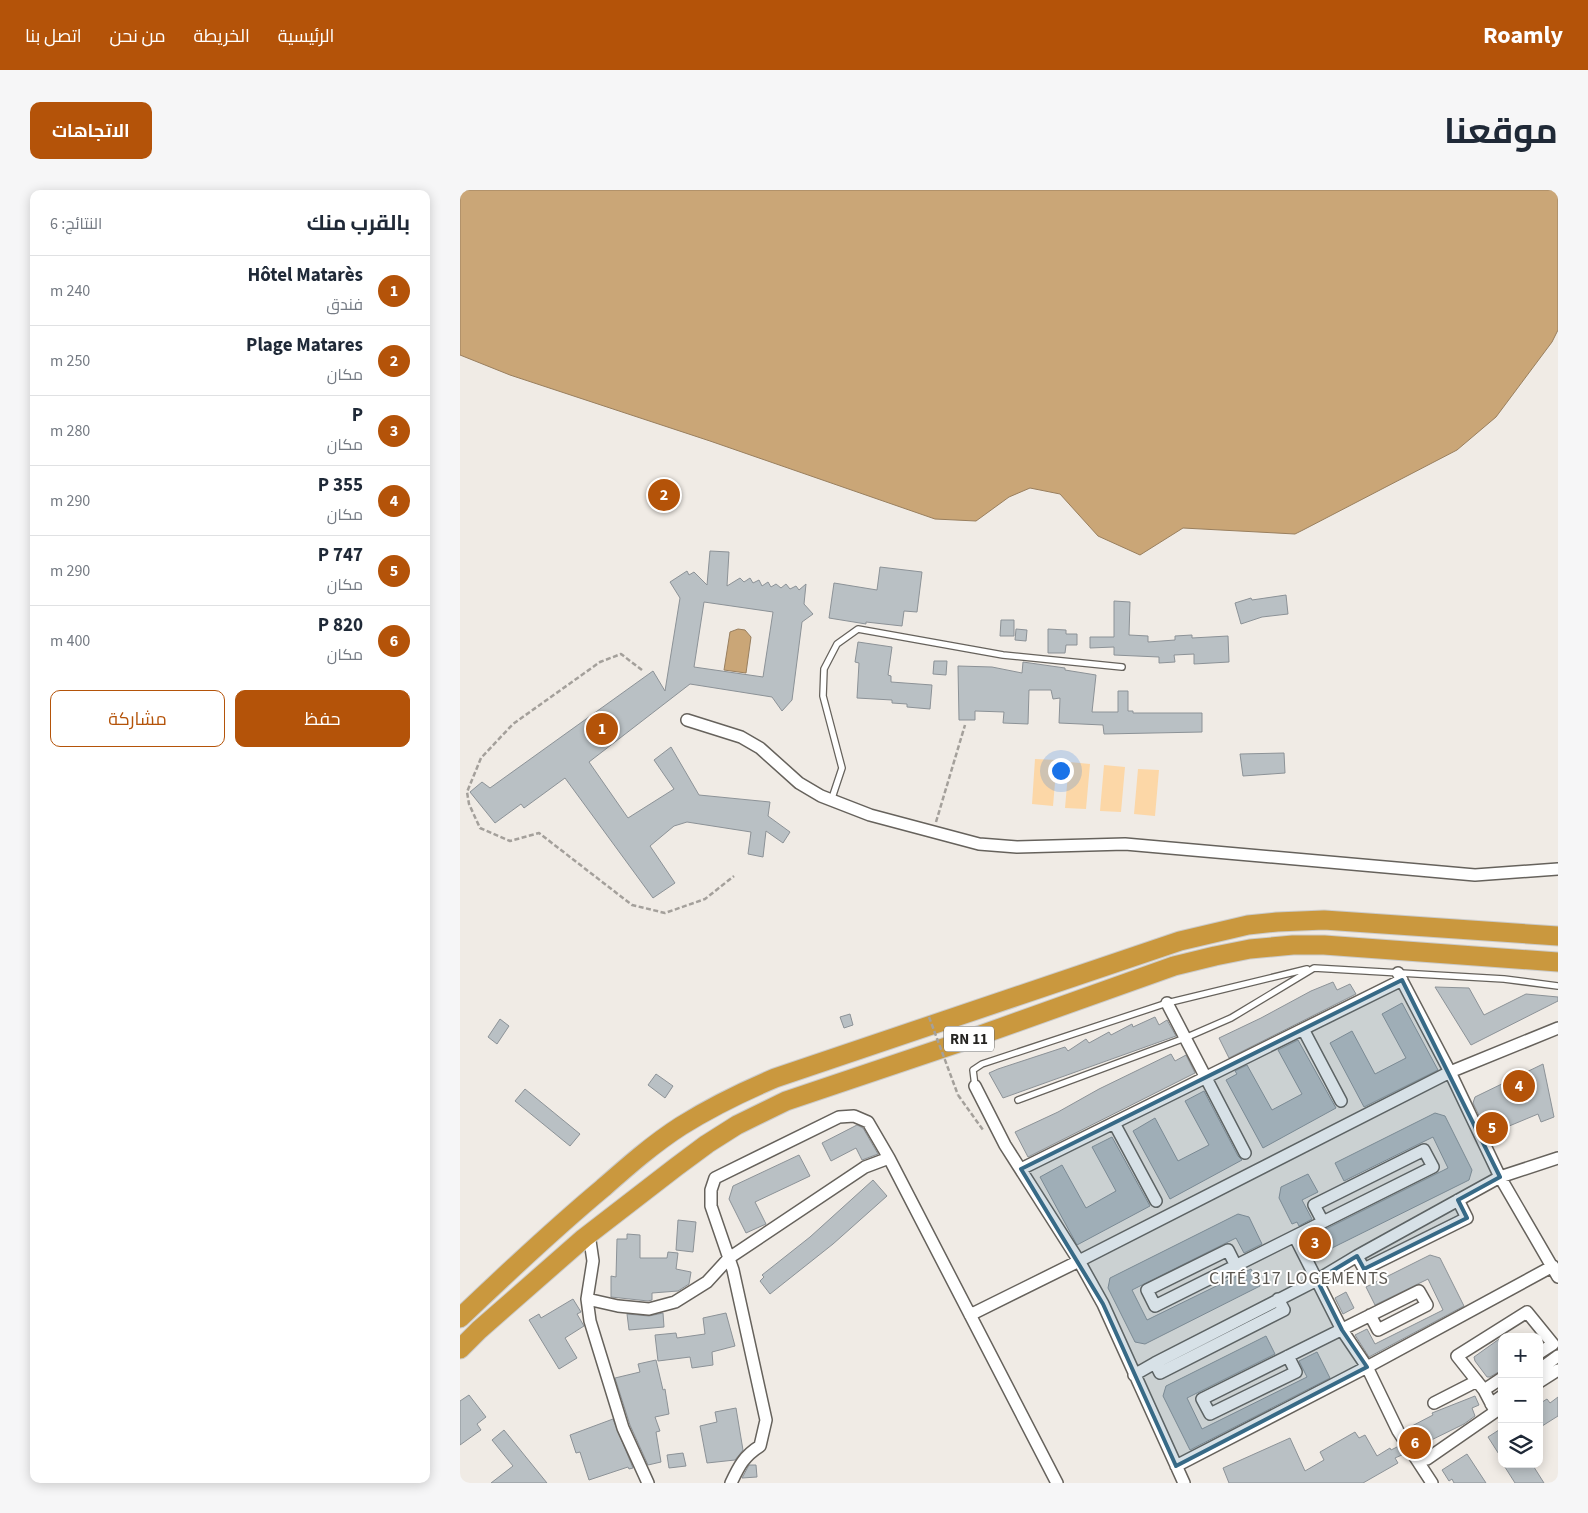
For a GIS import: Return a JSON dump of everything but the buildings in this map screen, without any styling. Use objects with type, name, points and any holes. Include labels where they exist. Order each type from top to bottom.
[{"type":"highway","name":"RN 11","points":[[460,1318],[514,1266],[650,1148],[680,1126],[708,1110],[739,1093],[775,1078],[1141,953],[1189,938],[1248,925],[1324,920],[1558,936]]},
{"type":"highway","name":"RN 11","points":[[460,1349],[479,1330],[589,1234],[707,1144],[737,1125],[786,1101],[961,1042],[1174,966],[1215,956],[1250,950],[1309,945],[1356,946],[1558,962]]},
{"type":"street","points":[[687,720],[741,737],[760,748],[799,783],[814,793],[870,815],[966,842],[1017,847],[1125,844],[1456,874],[1493,875],[1558,869]]},
{"type":"street","points":[[1022,1169],[1303,1029],[1400,976],[1450,1072],[1500,1177],[1555,1272],[1176,1466]]},
{"type":"street","points":[[1167,1003],[1245,1153]]},
{"type":"street","points":[[970,1315],[1450,1072],[1558,1028]]},
{"type":"street","points":[[1303,1029],[1341,1101]]},
{"type":"street","points":[[975,1086],[1005,1145],[1079,1261],[1103,1304],[1184,1483]]},
{"type":"street","points":[[731,1483],[748,1453],[760,1446],[766,1420],[733,1270],[711,1206],[711,1190],[715,1178],[839,1117],[854,1116],[868,1122],[889,1158],[1057,1483]]},
{"type":"street","points":[[1114,1123],[1156,1202]]},
{"type":"street","points":[[1236,1266],[1228,1250],[1147,1290],[1156,1306],[1295,1237],[1433,1167],[1424,1150],[1314,1205],[1323,1222]]},
{"type":"street","points":[[587,1299],[618,1306],[649,1309],[675,1302],[707,1282],[729,1258],[866,1167],[889,1158]]},
{"type":"street","points":[[1134,1375],[1155,1362],[1317,1280],[1500,1177],[1558,1158]]},
{"type":"street","points":[[1357,1256],[1364,1269],[1467,1218],[1458,1200]]},
{"type":"street","points":[[589,1234],[593,1261],[587,1299],[590,1321],[623,1428],[648,1483]]},
{"type":"street","points":[[1295,1237],[1342,1330],[1367,1367],[1398,1431],[1432,1483]]},
{"type":"street","points":[[1288,1356],[1296,1372],[1210,1414],[1202,1399],[1288,1356],[1342,1330],[1370,1315],[1419,1291],[1426,1305],[1378,1330],[1370,1315]]},
{"type":"street","points":[[1427,1459],[1496,1407],[1457,1356],[1527,1312],[1553,1344],[1543,1350]]},
{"type":"street","points":[[1543,1367],[1558,1356]]},
{"type":"street","points":[[1543,1379],[1558,1370]]},
{"type":"street","points":[[1434,1403],[1498,1380]]},
{"type":"lane","points":[[831,800],[842,768],[822,696],[824,669],[837,644],[858,629],[1003,655],[1122,666]]},
{"type":"lane","points":[[1018,1100],[1185,1038],[1231,1018],[1314,968]]},
{"type":"lane","points":[[975,1086],[973,1070],[982,1064],[1167,1003],[1314,968],[1400,976],[1504,980],[1558,986]]},
{"type":"path","points":[[642,670],[621,654],[600,662],[513,724],[481,758],[467,792],[469,804],[480,828],[510,841],[540,833],[632,905],[665,913],[705,899],[734,876]]},
{"type":"path","points":[[933,833],[965,725]]},
{"type":"path","points":[[929,1017],[958,1095],[987,1135]]},
{"type":"highlighted area","points":[[1402,980],[1500,1177],[1458,1200],[1467,1218],[1364,1269],[1357,1256],[1317,1280],[1342,1330],[1367,1367],[1176,1466],[1103,1304],[1021,1169]]},
{"type":"shaded area","points":[[460,190],[1558,190],[1558,330],[1552,342],[1496,417],[1457,450],[1295,534],[1183,528],[1140,555],[1098,536],[1060,494],[1030,488],[1009,497],[976,521],[935,519],[710,441],[510,375],[460,355]]},
{"type":"shaded area","points":[[738,629],[745,630],[751,637],[746,673],[724,670],[730,632]]},
{"type":"shaded area","points":[[1035,759],[1057,760],[1053,806],[1032,804]]},
{"type":"shaded area","points":[[1069,762],[1090,764],[1086,809],[1065,808]]},
{"type":"shaded area","points":[[1104,765],[1125,767],[1121,812],[1100,811]]},
{"type":"shaded area","points":[[1138,769],[1159,770],[1155,816],[1134,814]]},
{"type":"place","name":"Plage Matares","points":[[664,495]]},
{"type":"place","name":"Hôtel Matarès","points":[[602,729]]},
{"type":"place","name":"P 355","points":[[1519,1086]]},
{"type":"place","name":"P 747","points":[[1492,1128]]},
{"type":"place","name":"P","points":[[1315,1243]]},
{"type":"place","name":"P 820","points":[[1415,1443]]},
{"type":"district","name":"CITÉ 317 LOGEMENTS","points":[[1299,1278]]}]
